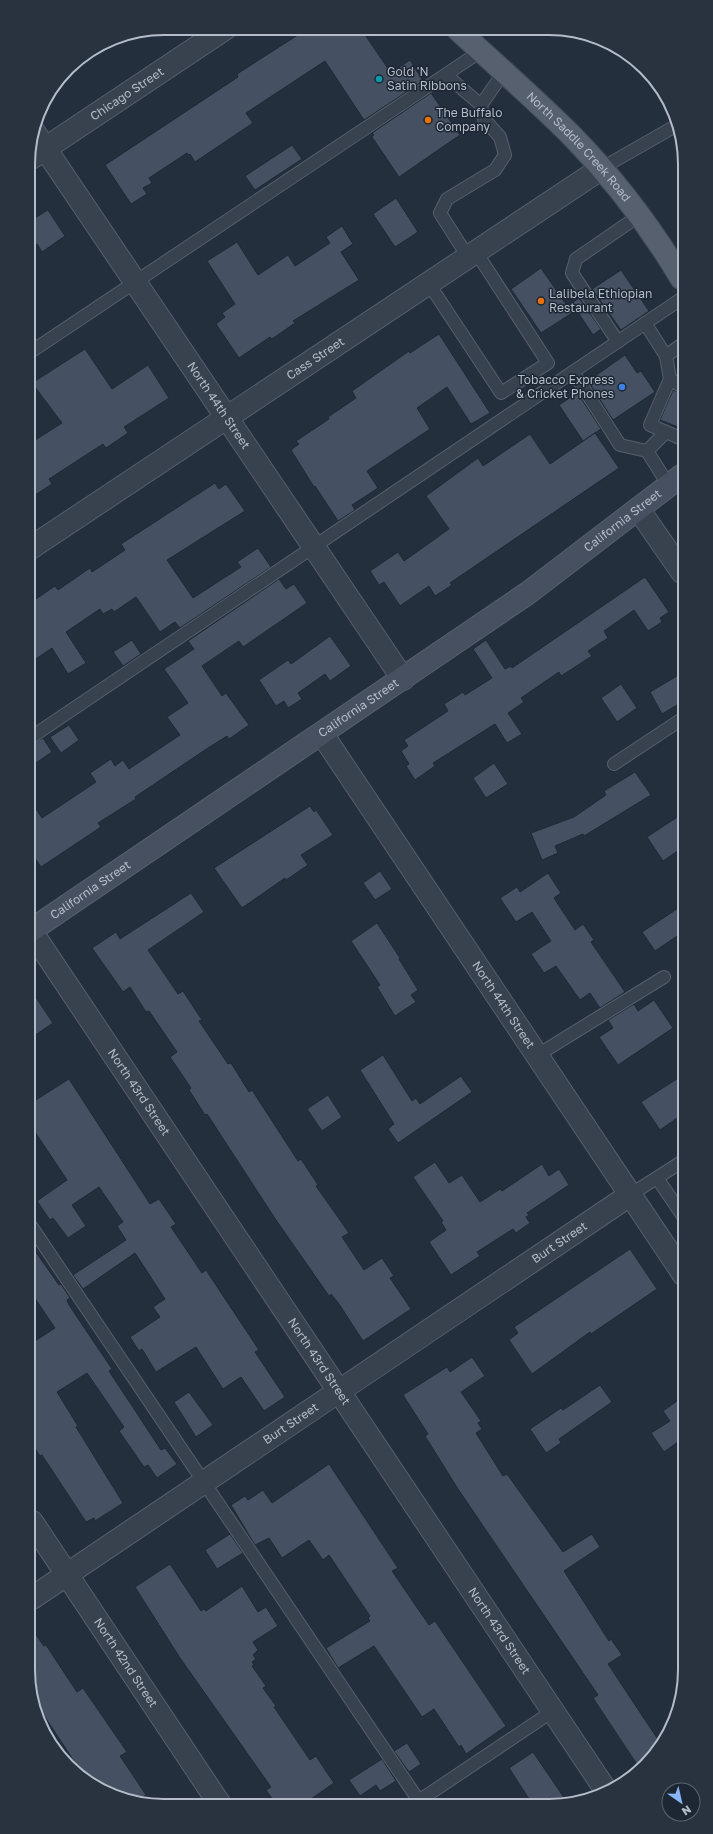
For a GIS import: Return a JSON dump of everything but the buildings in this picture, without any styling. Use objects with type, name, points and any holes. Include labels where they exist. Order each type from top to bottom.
[{"type":"main road","name":"North Saddle Creek Road","points":[[463,35],[563,127],[602,168],[640,215],[678,273]]},
{"type":"street","name":"Chicago Street","points":[[36,147],[215,35]]},
{"type":"street","name":"North 44th Street","points":[[36,147],[136,283],[313,548],[403,679]]},
{"type":"street","name":"Cass Street","points":[[35,545],[602,168]]},
{"type":"street","name":"California Street","points":[[35,928],[528,593],[639,510],[675,481]]},
{"type":"street","points":[[639,510],[678,566]]},
{"type":"street","name":"North 44th Street","points":[[322,734],[678,1267]]},
{"type":"street","name":"North 43rd Street","points":[[35,937],[604,1787]]},
{"type":"street","name":"Burt Street","points":[[35,1596],[630,1195]]},
{"type":"street","name":"North 42nd Street","points":[[35,1527],[216,1799]]},
{"type":"lane","points":[[35,349],[481,51]]},
{"type":"lane","points":[[480,105],[504,72]]},
{"type":"lane","points":[[429,284],[501,393],[548,363],[472,255],[440,213],[447,199],[495,170],[505,155],[500,137],[484,119],[480,105],[446,75]]},
{"type":"lane","points":[[602,168],[673,127]]},
{"type":"lane","points":[[618,342],[572,274],[576,259],[640,215]]},
{"type":"lane","points":[[35,735],[678,301]]},
{"type":"lane","points":[[645,323],[666,356],[670,379],[650,425],[678,437]]},
{"type":"lane","points":[[666,356],[678,347]]},
{"type":"lane","points":[[573,372],[620,445],[647,451],[675,481]]},
{"type":"lane","points":[[670,379],[678,384]]},
{"type":"lane","points":[[647,451],[666,432]]},
{"type":"lane","points":[[614,764],[678,722]]},
{"type":"lane","points":[[536,1056],[664,977]]},
{"type":"lane","points":[[630,1195],[678,1164]]},
{"type":"lane","points":[[657,1178],[678,1209]]},
{"type":"lane","points":[[35,1232],[416,1799]]},
{"type":"lane","points":[[422,1799],[553,1711]]},
{"type":"place","name":"Gold 'N Satin Ribbons","points":[[379,79]]},
{"type":"place","name":"The Buffalo Company","points":[[428,120]]},
{"type":"place","name":"Lalibela Ethiopian Restaurant","points":[[541,301]]},
{"type":"place","name":"Tobacco Express & Cricket Phones","points":[[622,387]]}]
